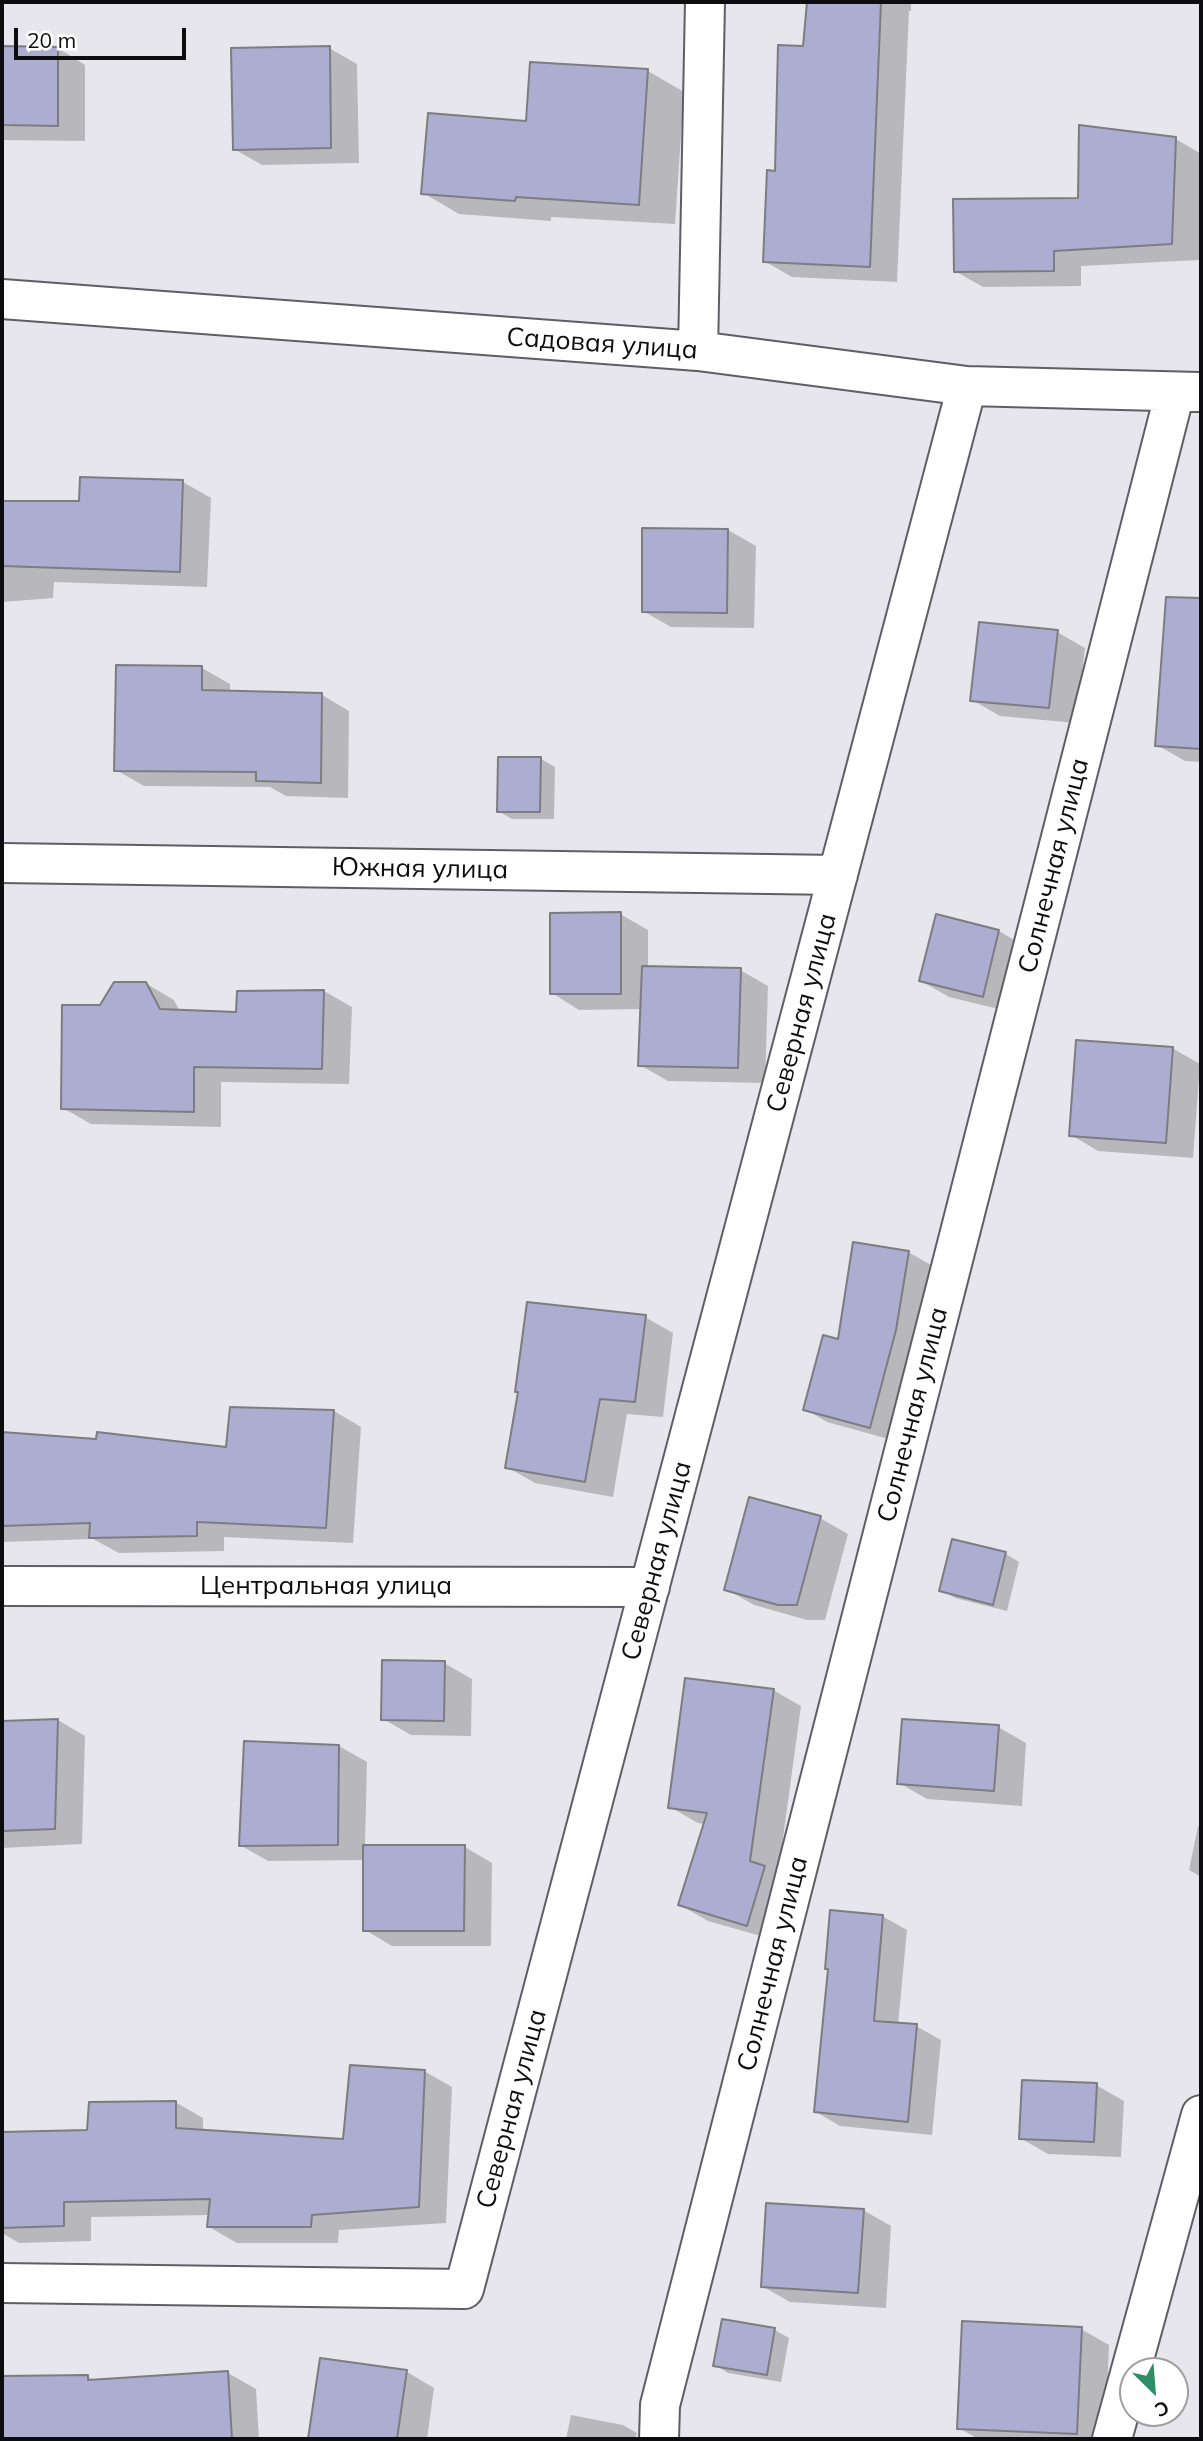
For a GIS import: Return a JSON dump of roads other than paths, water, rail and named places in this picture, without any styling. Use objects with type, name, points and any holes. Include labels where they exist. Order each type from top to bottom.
[{"type":"street","points":[[698,351],[705,2]]},
{"type":"street","name":"Садовая улица","points":[[2,299],[698,351],[967,386],[1188,392]]},
{"type":"street","name":"Северная улица","points":[[2,2283],[464,2289],[967,386]]},
{"type":"street","name":"Солнечная улица","points":[[659,2439],[660,2405],[1188,392]]},
{"type":"street","name":"Южная улица","points":[[2,863],[838,875]]},
{"type":"street","name":"Центральная улица","points":[[2,1586],[650,1587]]},
{"type":"street","points":[[1112,2439],[1201,2115]]}]
